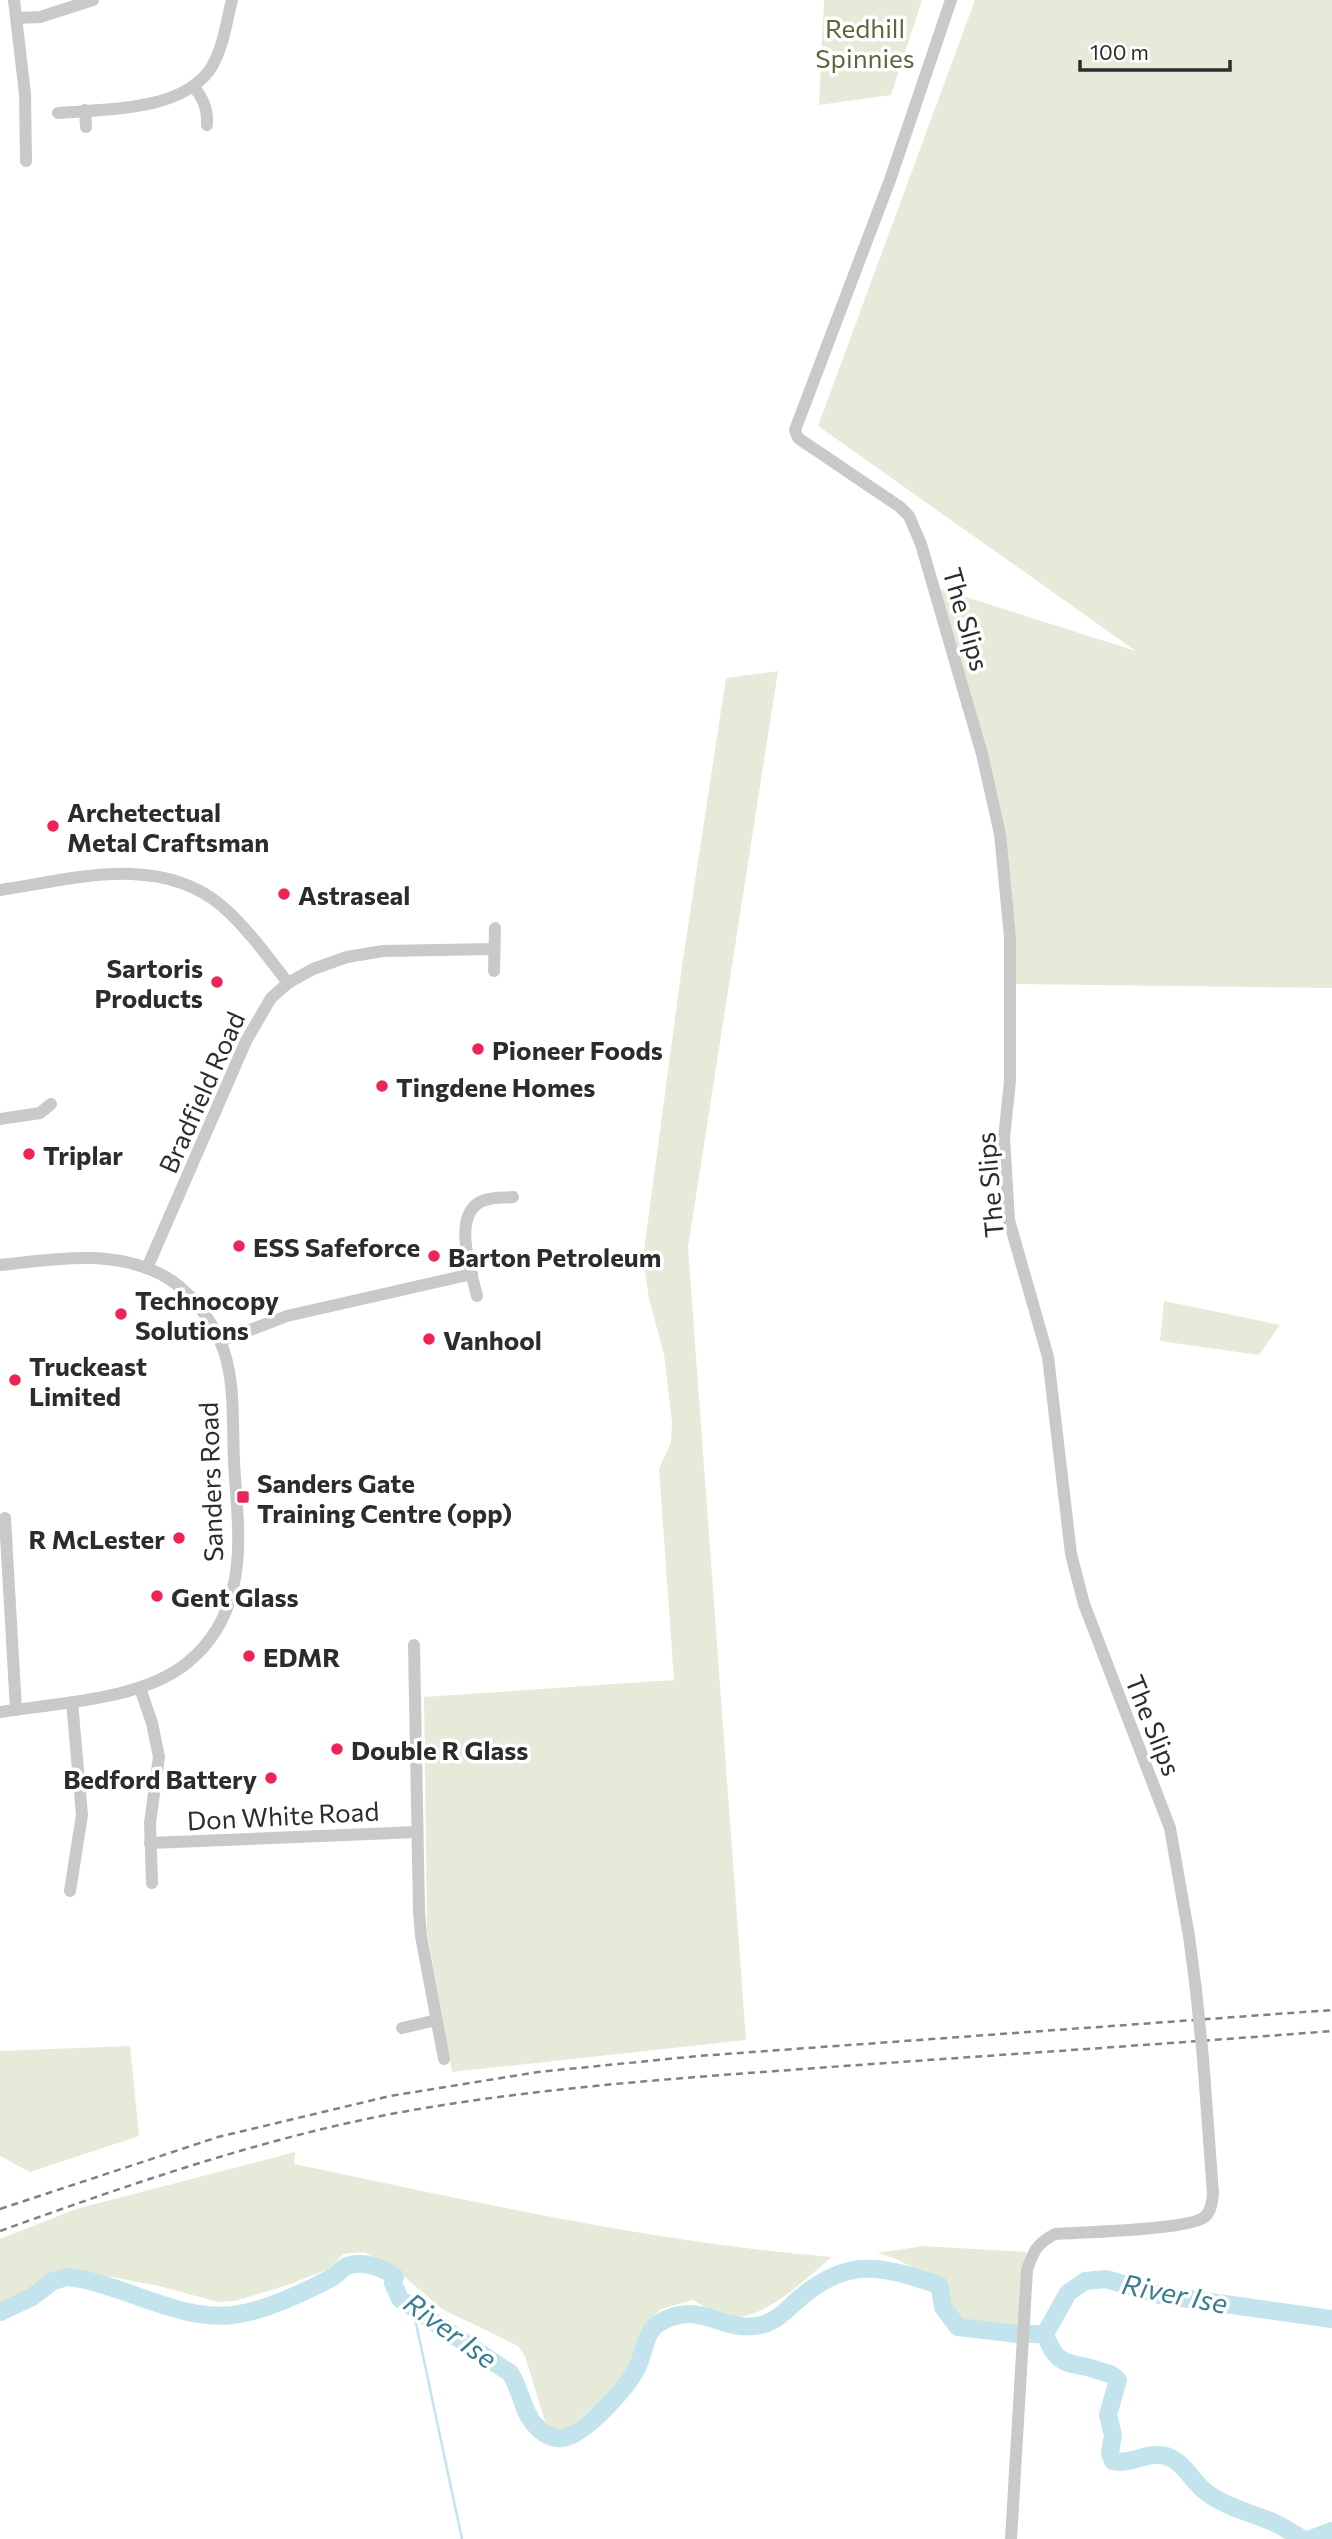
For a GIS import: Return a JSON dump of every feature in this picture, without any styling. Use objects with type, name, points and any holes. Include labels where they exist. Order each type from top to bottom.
[{"type":"street","points":[[13,0],[24,94],[26,161]]},
{"type":"street","points":[[58,113],[140,106],[193,86],[209,70],[220,51],[232,0]]},
{"type":"street","name":"The Slips","points":[[951,0],[890,180],[795,430],[798,438],[900,507],[909,516],[921,544],[982,754],[1000,834],[1010,937],[1010,1081],[1004,1138],[1009,1220],[1048,1357],[1071,1554],[1084,1604],[1170,1828],[1196,1990],[1213,2193],[1212,2207],[1204,2218],[1181,2224],[1055,2234],[1042,2241],[1034,2251],[1027,2270],[1011,2539]]},
{"type":"street","points":[[17,18],[40,18],[86,1]]},
{"type":"street","points":[[193,86],[205,105],[207,125]]},
{"type":"street","points":[[85,110],[86,127]]},
{"type":"street","points":[[0,890],[115,873],[147,875],[177,881],[221,905],[288,983]]},
{"type":"street","points":[[494,971],[495,928]]},
{"type":"street","name":"Bradfield Road","points":[[147,1268],[246,1041],[271,998],[288,983],[331,962],[362,954],[383,951],[494,949]]},
{"type":"street","points":[[0,1119],[40,1113],[51,1104]]},
{"type":"street","points":[[477,1296],[466,1242],[468,1215],[476,1205],[485,1200],[513,1197]]},
{"type":"street","name":"Sanders Road","points":[[0,1265],[76,1257],[104,1257],[147,1268],[167,1278],[189,1296],[220,1341],[228,1372],[237,1552],[233,1590],[221,1625],[199,1653],[175,1672],[140,1688],[72,1702],[0,1712]]},
{"type":"street","points":[[220,1341],[287,1316],[472,1274]]},
{"type":"street","points":[[5,1518],[4,1562],[16,1710]]},
{"type":"street","name":"Don White Road","points":[[414,1645],[421,1936],[444,2059]]},
{"type":"street","name":"Don White Road","points":[[140,1688],[152,1723],[159,1757],[150,1816],[152,1883]]},
{"type":"street","points":[[70,1891],[82,1815],[72,1702]]},
{"type":"street","name":"Don White Road","points":[[150,1843],[417,1832]]},
{"type":"street","points":[[402,2028],[437,2020]]},
{"type":"green space","name":"Redhill Spinnies","points":[[824,0],[922,0],[891,95],[819,105]]},
{"type":"green space","points":[[975,0],[1332,0],[1332,988],[1010,984],[1000,834],[934,587],[1136,651],[818,426]]},
{"type":"green space","points":[[778,671],[688,1247],[746,2040],[452,2072],[427,1932],[424,1697],[674,1680],[659,1469],[671,1442],[672,1422],[664,1354],[649,1299],[643,1258],[682,966],[726,678]]},
{"type":"green space","points":[[1164,1301],[1280,1325],[1259,1355],[1160,1341]]},
{"type":"green space","points":[[130,2046],[139,2136],[30,2172],[0,2156],[0,2051]]},
{"type":"green space","points":[[295,2152],[294,2164],[494,2206],[629,2231],[832,2257],[797,2287],[755,2313],[728,2317],[693,2300],[661,2309],[649,2320],[629,2369],[601,2401],[565,2431],[556,2434],[548,2431],[525,2356],[518,2346],[442,2309],[399,2272],[364,2252],[343,2254],[329,2269],[235,2301],[218,2302],[159,2286],[75,2270],[74,2282],[60,2278],[32,2297],[0,2312],[0,2239],[76,2209]]},
{"type":"green space","points":[[924,2246],[1026,2252],[1017,2330],[961,2324],[945,2307],[941,2282],[894,2258],[877,2253]]},
{"type":"waterway","name":"River Ise","points":[[0,2312],[32,2297],[53,2281],[67,2277],[87,2280],[192,2313],[233,2315],[297,2295],[333,2277],[347,2266],[374,2266],[395,2277],[393,2283],[400,2299],[510,2373],[531,2419],[544,2433],[559,2438],[572,2435],[582,2428],[614,2399],[636,2370],[647,2338],[659,2323],[687,2314],[733,2325],[761,2325],[778,2317],[818,2284],[851,2270],[884,2270],[939,2285],[943,2307],[958,2327],[1018,2334],[1045,2334],[1068,2293],[1085,2281],[1106,2279],[1160,2295],[1332,2319]]},
{"type":"waterway","points":[[413,2309],[462,2539]]},
{"type":"waterway","name":"River Ise","points":[[1045,2334],[1061,2360],[1110,2374],[1118,2380],[1108,2415],[1113,2435],[1110,2453],[1113,2461],[1127,2461],[1152,2455],[1166,2456],[1177,2462],[1213,2497],[1275,2523],[1303,2539]]},
{"type":"waterway","name":"River Ise","points":[[1311,2539],[1332,2531]]},
{"type":"railway","points":[[0,2209],[218,2137],[390,2096],[538,2072],[698,2056],[1332,2010]]},
{"type":"railway","points":[[0,2231],[242,2150],[341,2125],[445,2105],[555,2090],[665,2080],[1332,2031]]},
{"type":"place","name":"Archetectual Metal Craftsman","points":[[53,826]]},
{"type":"place","name":"Astraseal","points":[[284,894]]},
{"type":"place","name":"Sartoris Products","points":[[217,982]]},
{"type":"place","name":"Pioneer Foods","points":[[478,1049]]},
{"type":"place","name":"Tingdene Homes","points":[[382,1086]]},
{"type":"place","name":"Triplar","points":[[29,1154]]},
{"type":"place","name":"ESS Safeforce","points":[[239,1246]]},
{"type":"place","name":"Barton Petroleum","points":[[434,1256]]},
{"type":"place","name":"Technocopy Solutions","points":[[121,1314]]},
{"type":"place","name":"Vanhool","points":[[429,1339]]},
{"type":"place","name":"Truckeast Limited","points":[[15,1380]]},
{"type":"place","name":"Sanders Gate Training Centre (opp)","points":[[243,1497]]},
{"type":"place","name":"R McLester","points":[[179,1538]]},
{"type":"place","name":"Gent Glass","points":[[157,1596]]},
{"type":"place","name":"EDMR","points":[[249,1656]]},
{"type":"place","name":"Double R Glass","points":[[337,1749]]},
{"type":"place","name":"Bedford Battery","points":[[271,1778]]}]
